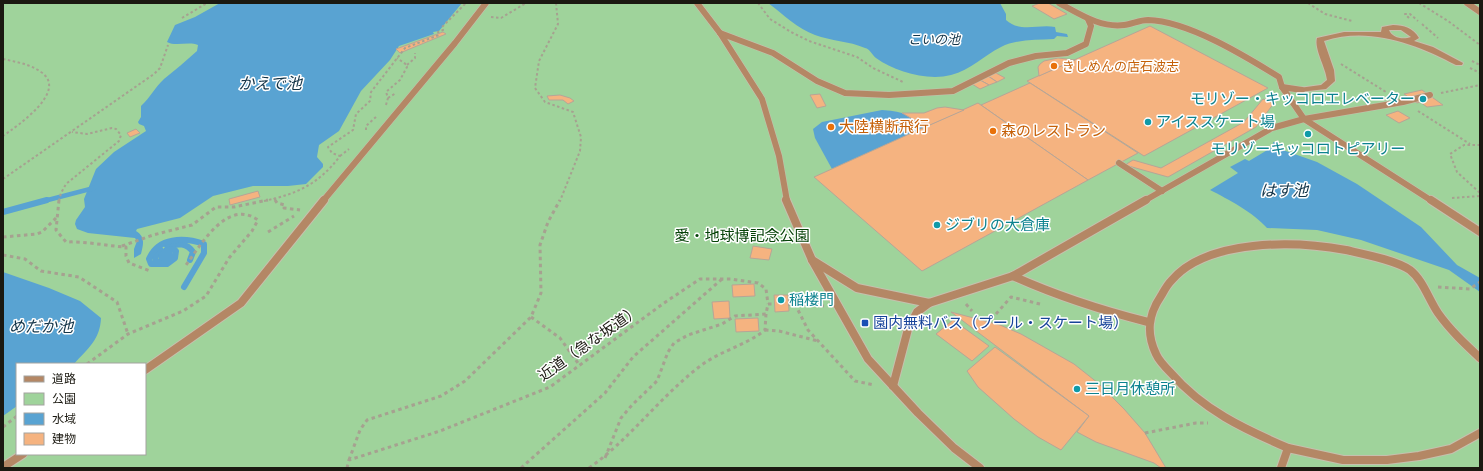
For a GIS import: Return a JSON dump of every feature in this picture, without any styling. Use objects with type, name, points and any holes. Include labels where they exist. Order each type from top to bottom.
[{"type":"street","points":[[1302,90],[1323,87],[1330,81],[1331,70],[1321,49],[1320,40],[1329,36],[1383,31],[1391,27],[1406,30],[1415,36],[1413,40],[1406,41]]},
{"type":"street","points":[[1383,31],[1406,41],[1422,45],[1459,63]]},
{"type":"lane","points":[[146,369],[241,303],[302,226],[455,43],[486,3]]},
{"type":"lane","points":[[697,3],[720,33],[762,99],[778,156],[786,200],[812,260],[868,359],[954,448],[980,468]]},
{"type":"lane","points":[[1059,3],[1088,19],[1106,25],[1124,25],[1148,20],[1188,28],[1249,58],[1278,77],[1282,87],[1304,119],[1480,232]]},
{"type":"lane","points":[[1466,3],[1480,12]]},
{"type":"lane","points":[[720,33],[773,53],[817,81],[845,93],[889,95],[953,92],[1009,63],[1036,56],[1067,53],[1086,44],[1091,26],[1088,19]]},
{"type":"lane","points":[[1282,87],[1302,90]]},
{"type":"lane","points":[[893,386],[898,363],[910,329],[918,311],[929,303],[1013,276],[1272,128],[1304,119],[1430,96]]},
{"type":"lane","points":[[1119,163],[1162,190]]},
{"type":"lane","points":[[1480,358],[1454,334],[1438,313],[1422,285],[1409,269],[1364,254],[1336,248],[1256,245],[1214,254],[1192,264],[1175,276],[1160,294],[1148,322],[1149,336],[1157,355],[1180,386],[1201,404],[1232,424],[1288,448],[1343,460],[1386,460],[1419,456],[1451,449],[1480,433]]},
{"type":"lane","points":[[812,260],[857,288],[929,303]]},
{"type":"lane","points":[[1013,276],[1050,293],[1125,318],[1148,322]]},
{"type":"lane","points":[[1281,468],[1288,448]]},
{"type":"lane","points":[[3,467],[21,455]]},
{"type":"path","points":[[182,18],[207,3]]},
{"type":"path","points":[[340,156],[332,154],[328,147],[331,142],[343,138],[351,131],[354,126],[356,114],[370,101],[371,92],[405,48],[439,34],[438,32],[443,30],[442,27],[466,3]]},
{"type":"path","points":[[501,18],[526,3]]},
{"type":"path","points":[[347,468],[360,430],[367,420],[440,396],[465,381],[531,317],[541,293],[540,246],[543,235],[548,222],[564,194],[580,151],[581,138],[573,112],[545,102],[535,88],[539,61],[558,24],[556,3]]},
{"type":"path","points":[[758,3],[770,19],[791,32],[809,41],[858,57],[873,68],[906,83],[921,93]]},
{"type":"path","points":[[1308,3],[1325,14],[1359,23]]},
{"type":"path","points":[[1420,3],[1448,21],[1480,45]]},
{"type":"path","points":[[3,179],[154,74],[160,68],[168,45]]},
{"type":"path","points":[[385,109],[388,98],[386,92],[400,80],[407,65],[415,58],[415,53]]},
{"type":"path","points":[[397,58],[407,65]]},
{"type":"path","points":[[3,59],[32,65],[48,77],[48,85],[44,101],[37,110],[3,136]]},
{"type":"path","points":[[1327,60],[1349,67],[1387,93]]},
{"type":"path","points":[[1430,96],[1480,85]]},
{"type":"path","points":[[366,134],[366,126],[382,112]]},
{"type":"path","points":[[1420,112],[1470,144]]},
{"type":"path","points":[[72,132],[86,134],[112,128],[116,129],[121,135],[119,141],[72,179],[61,193],[56,218],[56,230],[66,242],[83,241],[106,246],[122,246],[196,223],[206,213],[216,207],[232,207],[300,192],[311,187],[334,166],[340,156],[350,148]]},
{"type":"path","points":[[1480,145],[1470,144],[1457,147],[1450,154],[1452,166],[1462,179],[1480,195]]},
{"type":"path","points":[[1449,198],[1480,195]]},
{"type":"path","points":[[274,198],[277,203],[285,205],[284,208],[302,210]]},
{"type":"path","points":[[88,363],[128,334],[183,311],[206,296],[229,258],[252,231],[258,220],[253,216],[231,216],[221,221],[186,265]]},
{"type":"path","points":[[3,237],[12,235],[34,235],[43,231],[51,221],[56,218]]},
{"type":"path","points":[[122,246],[126,247],[126,256],[129,263],[150,271]]},
{"type":"path","points":[[3,255],[25,259],[42,271],[79,277],[117,302],[128,334]]},
{"type":"path","points":[[521,468],[605,393],[633,356],[723,278]]},
{"type":"path","name":"近道（急な坂道）","points":[[349,460],[440,431],[550,387],[664,303],[700,279],[723,278],[758,283],[766,289],[768,304]]},
{"type":"path","points":[[1422,285],[1470,289],[1480,282]]},
{"type":"path","points":[[996,314],[1011,297],[1040,304],[1050,293]]},
{"type":"path","points":[[589,468],[605,458],[653,408],[686,377],[710,359],[756,338],[765,330],[768,304],[774,304]]},
{"type":"path","points":[[788,304],[818,306]]},
{"type":"path","points":[[795,304],[808,330],[855,381],[893,386]]},
{"type":"path","points":[[605,458],[623,414],[635,400],[658,381],[665,358],[674,343],[689,333],[702,332],[731,321],[735,316],[766,314]]},
{"type":"path","points":[[531,317],[549,327],[569,346],[580,366]]},
{"type":"path","points":[[765,330],[779,331],[818,341]]},
{"type":"path","points":[[3,427],[16,417]]},
{"type":"path","points":[[1145,434],[1196,423],[1232,424]]},
{"type":"green space","name":"愛・地球博記念公園","points":[[3,3],[1480,3],[1480,468],[3,468]]},
{"type":"water","name":"かえで池","points":[[220,3],[462,3],[439,31],[399,46],[390,60],[361,91],[339,131],[319,145],[317,157],[323,164],[323,167],[306,184],[288,186],[253,186],[213,196],[180,218],[137,229],[136,231],[143,239],[143,244],[141,254],[134,258],[134,249],[137,241],[135,238],[88,233],[77,229],[75,224],[76,220],[85,207],[84,199],[96,169],[114,152],[146,131],[144,126],[138,122],[141,117],[141,106],[161,82],[197,51],[198,45],[174,44],[167,42],[175,25],[195,17]]},
{"type":"water","name":"こいの池","points":[[768,3],[1000,3],[1006,14],[1006,20],[1011,24],[1023,27],[1055,27],[1056,32],[1067,34],[1068,37],[1057,36],[1054,39],[1027,40],[1007,44],[958,73],[942,77],[922,76],[892,67],[876,58],[867,49],[853,44],[821,37],[809,32],[797,25]]},
{"type":"water","points":[[882,110],[900,112],[911,116],[920,123],[923,128],[832,169],[815,138],[813,129],[822,122]]},
{"type":"water","name":"はす池","points":[[1273,142],[1280,143],[1283,150],[1317,162],[1357,184],[1421,227],[1457,265],[1480,278],[1480,292],[1449,270],[1361,240],[1317,230],[1267,228],[1262,222],[1233,202],[1210,190],[1238,173],[1230,167],[1245,159],[1249,161],[1274,146]]},
{"type":"water","name":"めだか池","points":[[3,272],[49,288],[80,301],[101,318],[96,338],[75,363],[16,363],[16,407],[3,416]]},
{"type":"building","points":[[1040,3],[1048,3],[1067,14],[1054,19],[1032,6]]},
{"type":"building","name":"アイススケート場","points":[[1150,26],[1268,88],[1144,156],[1027,81]]},
{"type":"building","points":[[443,32],[446,34],[400,53],[396,49]]},
{"type":"building","points":[[1058,58],[1075,60],[1039,76],[1038,67],[1040,64],[1044,61]]},
{"type":"building","points":[[996,73],[1005,78],[997,82],[988,76]]},
{"type":"building","points":[[988,76],[997,82],[989,85],[980,80]]},
{"type":"building","points":[[980,80],[989,85],[980,89],[972,84]]},
{"type":"building","points":[[1030,83],[1138,153],[1088,180],[981,105]]},
{"type":"building","name":"モリゾー・キッコロエレベーター","points":[[1422,90],[1443,105],[1427,107],[1420,102],[1417,103],[1404,94]]},
{"type":"building","points":[[820,94],[826,106],[817,108],[810,95]]},
{"type":"building","points":[[560,95],[574,101],[568,104],[563,100],[549,100],[547,96]]},
{"type":"building","points":[[1263,99],[1274,103],[1256,127],[1168,177],[1125,165],[1133,160],[1161,168],[1244,122]]},
{"type":"building","name":"ジブリの大倉庫","points":[[978,103],[1088,180],[922,271],[814,177]]},
{"type":"building","points":[[945,107],[964,110],[923,128],[921,124],[902,113],[924,113],[937,108]]},
{"type":"building","points":[[1398,111],[1410,118],[1399,123],[1386,115]]},
{"type":"building","points":[[136,129],[140,133],[130,137],[127,133]]},
{"type":"building","points":[[258,191],[260,197],[230,205],[229,199]]},
{"type":"building","points":[[753,246],[772,249],[769,260],[750,258]]},
{"type":"building","points":[[754,284],[755,296],[733,297],[732,285]]},
{"type":"building","name":"稲楼門","points":[[774,295],[788,295],[789,311],[775,312]]},
{"type":"building","points":[[729,301],[730,318],[714,319],[712,302]]},
{"type":"building","name":"三日月休憩所","points":[[951,312],[1000,325],[1021,334],[1074,364],[1098,383],[1124,409],[1145,433],[1166,468],[1161,468],[1154,463],[1096,442],[1077,432],[1089,416]]},
{"type":"building","points":[[758,318],[759,331],[736,332],[735,319]]},
{"type":"building","points":[[953,320],[989,346],[972,361],[936,334]]},
{"type":"building","points":[[995,347],[1089,416],[1061,450],[1038,437],[1014,419],[978,387],[967,371]]},
{"type":"waterway","points":[[44,201],[94,188]]},
{"type":"waterway","points":[[3,212],[47,200]]},
{"type":"waterway","points":[[168,255],[170,255],[168,258],[162,258],[161,256],[165,251],[174,249],[176,251],[175,258],[167,264],[151,264],[149,259],[159,246],[172,241],[188,240],[204,244],[204,253],[184,287]]},
{"type":"waterway","points":[[167,246],[178,244],[185,245],[193,252],[190,260]]},
{"type":"waterway","points":[[160,249],[155,258],[156,261],[161,262]]},
{"type":"place","name":"きしめんの店石波志","points":[[1054,66]]},
{"type":"place","name":"モリゾー・キッコロエレベーター","points":[[1423,99]]},
{"type":"place","name":"アイススケート場","points":[[1148,122]]},
{"type":"place","name":"大陸横断飛行","points":[[831,127]]},
{"type":"place","name":"森のレストラン","points":[[993,131]]},
{"type":"place","name":"モリゾーキッコロトピアリー","points":[[1308,134]]},
{"type":"place","name":"ジブリの大倉庫","points":[[937,225]]},
{"type":"place","name":"稲楼門","points":[[781,300]]},
{"type":"place","name":"園内無料バス（プール・スケート場）","points":[[865,323]]},
{"type":"place","name":"三日月休憩所","points":[[1077,389]]}]
